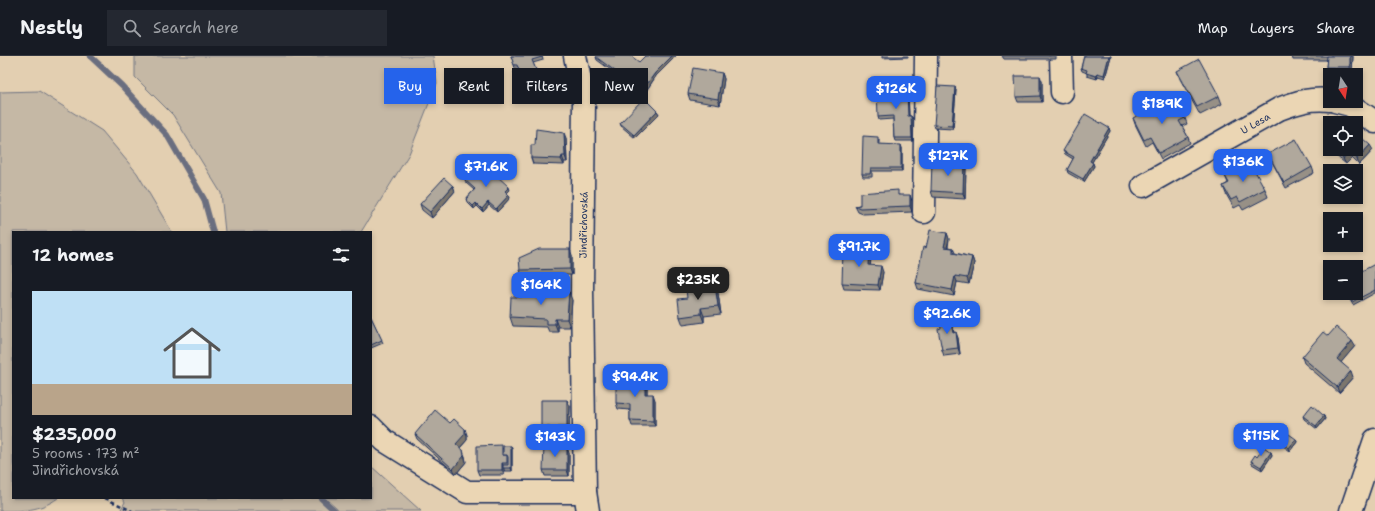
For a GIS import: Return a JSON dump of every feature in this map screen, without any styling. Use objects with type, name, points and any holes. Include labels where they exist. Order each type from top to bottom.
[{"type":"street","name":"Jindřichovská","points":[[372,428],[385,441],[466,492],[587,501],[582,290],[584,100],[575,56]]},
{"type":"street","points":[[924,212],[926,56]]},
{"type":"street","points":[[1061,56],[1062,92]]},
{"type":"street","name":"U Lesa","points":[[1143,186],[1279,109],[1299,101],[1323,100]]},
{"type":"street","points":[[1353,108],[1375,122]]},
{"type":"street","points":[[1351,511],[1375,440]]},
{"type":"path","points":[[107,499],[132,511]]},
{"type":"shaded area","points":[[135,56],[433,56],[435,68],[384,68],[384,104],[429,104],[409,154],[362,231],[225,231],[221,193],[173,115],[135,77]]},
{"type":"shaded area","points":[[39,91],[102,131],[137,173],[171,231],[12,231],[12,499],[56,499],[38,508],[0,511],[0,92]]},
{"type":"shaded area","points":[[372,467],[421,511],[120,511],[125,502],[124,499],[372,499]]},
{"type":"building","points":[[511,56],[542,57],[532,60],[535,68],[518,68],[517,65],[514,65]]},
{"type":"building","points":[[631,56],[639,62],[645,56],[672,56],[655,73],[648,83],[648,68],[611,68],[596,57]]},
{"type":"building","points":[[1084,56],[1109,56],[1104,75],[1097,73],[1096,76],[1086,73],[1087,70],[1081,68]]},
{"type":"building","points":[[1327,56],[1350,56],[1350,67],[1326,67]]},
{"type":"building","points":[[1199,59],[1219,96],[1197,107],[1177,71]]},
{"type":"building","points":[[693,68],[722,73],[718,99],[688,94]]},
{"type":"building","points":[[1015,76],[1040,76],[1040,96],[1016,97]]},
{"type":"building","points":[[937,86],[955,87],[952,126],[934,125]]},
{"type":"building","points":[[907,87],[908,116],[911,116],[912,138],[894,138],[893,116],[878,117],[877,88]]},
{"type":"building","points":[[1174,96],[1185,118],[1179,121],[1188,137],[1159,153],[1150,137],[1144,140],[1133,118]]},
{"type":"building","points":[[648,102],[657,111],[634,135],[620,123],[638,104],[648,104]]},
{"type":"building","points":[[1085,114],[1109,128],[1090,161],[1093,163],[1083,179],[1067,170],[1074,157],[1063,151]]},
{"type":"building","points":[[536,129],[564,133],[565,156],[562,156],[561,159],[531,158],[531,145],[535,145]]},
{"type":"building","points":[[863,136],[878,137],[878,144],[901,145],[901,168],[871,168],[870,174],[862,174]]},
{"type":"building","points":[[1296,139],[1312,167],[1284,183],[1268,154]]},
{"type":"building","points":[[1363,139],[1370,145],[1363,153]]},
{"type":"building","points":[[932,161],[964,162],[963,193],[931,191]]},
{"type":"building","points":[[482,162],[509,187],[505,191],[509,195],[496,209],[488,202],[482,209],[476,203],[473,206],[466,199],[475,189],[465,180]]},
{"type":"building","points":[[1250,162],[1265,189],[1240,202],[1237,197],[1231,200],[1223,186],[1229,183],[1225,176]]},
{"type":"building","points":[[444,178],[453,186],[430,212],[420,204]]},
{"type":"building","points":[[898,190],[898,195],[910,195],[910,206],[860,208],[855,206],[860,205],[860,193]]},
{"type":"building","points":[[930,230],[947,233],[944,247],[953,248],[953,253],[972,257],[967,278],[955,276],[952,290],[916,283],[923,247],[926,248]]},
{"type":"building","points":[[539,249],[570,249],[570,269],[520,270],[519,258]]},
{"type":"building","points":[[843,249],[869,250],[868,265],[881,266],[878,285],[842,283]]},
{"type":"building","points":[[1375,264],[1375,290],[1363,296],[1363,270]]},
{"type":"building","points":[[715,285],[718,306],[701,308],[701,314],[680,317],[678,299],[687,298],[686,289]]},
{"type":"building","points":[[523,290],[569,292],[567,319],[555,319],[555,324],[546,324],[546,319],[510,317],[511,297],[522,297]]},
{"type":"building","points":[[950,317],[953,333],[956,332],[958,348],[942,350],[938,329],[941,328],[940,318]]},
{"type":"building","points":[[372,319],[382,340],[372,345]]},
{"type":"building","points":[[1336,327],[1352,341],[1337,359],[1351,371],[1337,387],[1302,357],[1323,332],[1328,336]]},
{"type":"building","points":[[616,378],[645,378],[645,394],[653,394],[653,421],[630,420],[630,404],[616,403]]},
{"type":"building","points":[[541,400],[567,400],[567,427],[558,427],[558,431],[550,431],[550,427],[541,427]]},
{"type":"building","points":[[1312,405],[1324,416],[1316,426],[1303,416]]},
{"type":"building","points":[[435,410],[450,423],[454,419],[465,429],[465,434],[456,444],[463,450],[464,456],[453,469],[415,434]]},
{"type":"building","points":[[1289,434],[1296,439],[1289,448],[1282,443]]},
{"type":"building","points":[[502,445],[502,455],[507,455],[507,463],[502,463],[502,470],[477,470],[477,446]]},
{"type":"building","points":[[503,446],[511,446],[511,468],[503,468],[503,465],[508,465],[508,457],[507,455],[503,455]]},
{"type":"building","points":[[544,446],[567,447],[567,470],[543,470]]},
{"type":"building","points":[[1264,447],[1271,452],[1261,467],[1251,461],[1255,455],[1257,457]]},
{"type":"waterway","points":[[90,56],[122,86],[167,135],[204,199],[213,231]]},
{"type":"waterway","points":[[322,499],[335,511]]}]
